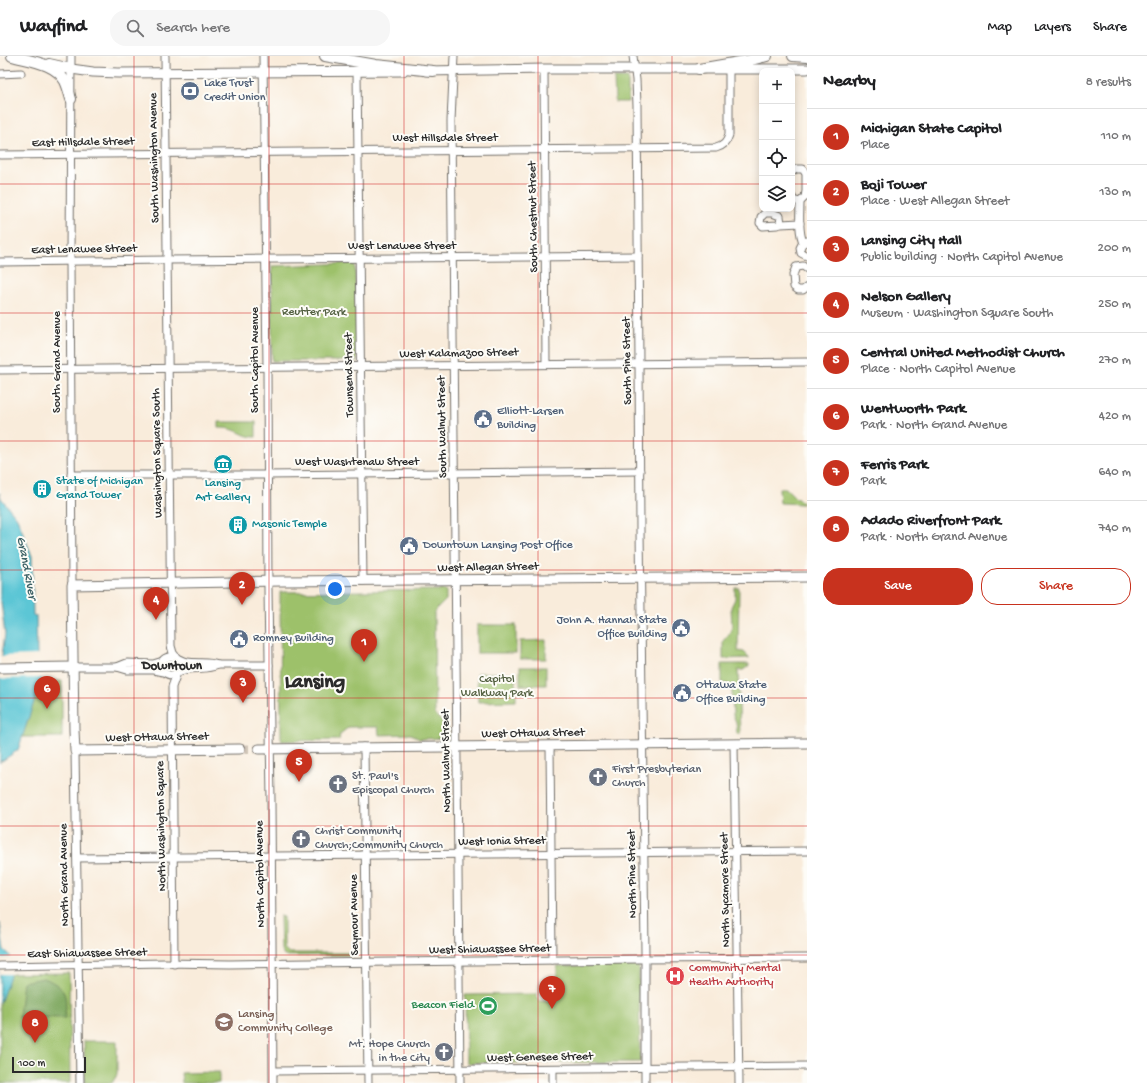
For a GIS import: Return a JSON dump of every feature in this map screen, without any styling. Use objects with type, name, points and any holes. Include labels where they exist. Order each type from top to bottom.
[{"type":"highway","points":[[12,56],[74,69]]},
{"type":"highway","points":[[12,56],[44,65],[55,70],[65,81],[71,100]]},
{"type":"highway","points":[[324,56],[376,65],[432,71]]},
{"type":"highway","points":[[793,56],[807,57]]},
{"type":"highway","points":[[699,69],[763,57]]},
{"type":"main road","points":[[74,69],[104,73],[357,72],[544,69],[807,69]]},
{"type":"main road","name":"West Allegan Street","points":[[72,585],[807,577]]},
{"type":"main road","name":"South Grand Avenue","points":[[72,585],[73,667]]},
{"type":"main road","points":[[0,668],[73,667]]},
{"type":"main road","name":"North Grand Avenue","points":[[73,667],[75,751]]},
{"type":"main road","name":"West Ottawa Street","points":[[259,749],[807,743]]},
{"type":"main road","name":"West Ottawa Street","points":[[75,751],[240,749]]},
{"type":"street","name":"South Grand Avenue","points":[[71,56],[74,69],[71,79],[70,154],[72,585]]},
{"type":"street","name":"South Pine Street","points":[[633,56],[636,80],[642,665]]},
{"type":"street","name":"South Capitol Avenue","points":[[264,57],[270,665]]},
{"type":"street","name":"South Walnut Street","points":[[454,57],[451,150],[457,678]]},
{"type":"street","name":"South Washington Avenue","points":[[165,59],[167,260]]},
{"type":"street","name":"South Chestnut Street","points":[[544,69],[546,364]]},
{"type":"street","name":"West Hillsdale Street","points":[[166,153],[716,148],[724,145],[729,135],[729,69]]},
{"type":"street","name":"Townsend Street","points":[[357,72],[363,581]]},
{"type":"street","points":[[0,74],[21,73]]},
{"type":"street","name":"East Hillsdale Street","points":[[0,155],[166,153]]},
{"type":"street","points":[[795,170],[803,169],[806,174],[805,196],[800,202],[801,238],[805,242],[800,246],[800,250],[806,256],[804,258],[805,267],[796,267],[794,287],[798,290],[803,290],[807,287]]},
{"type":"street","points":[[795,201],[800,202]]},
{"type":"street","points":[[781,224],[800,223]]},
{"type":"street","name":"West Lenawee Street","points":[[167,260],[638,256]]},
{"type":"street","name":"East Lenawee Street","points":[[0,262],[167,260]]},
{"type":"street","name":"Washington Square South","points":[[167,260],[171,646],[177,658]]},
{"type":"street","name":"West Kalamazoo Street","points":[[0,370],[807,362]]},
{"type":"street","name":"West Washtenaw Street","points":[[71,475],[267,475],[640,471]]},
{"type":"street","name":"Washington Square South","points":[[164,659],[171,646]]},
{"type":"street","points":[[73,667],[153,664],[171,656],[182,661],[211,662],[218,665]]},
{"type":"street","points":[[172,687],[181,668],[181,664],[177,658]]},
{"type":"street","points":[[164,659],[161,666],[172,687]]},
{"type":"street","points":[[117,666],[127,670],[153,670],[164,672],[169,675],[188,669],[210,668],[218,665],[270,665]]},
{"type":"street","name":"North Capitol Avenue","points":[[270,665],[273,1083]]},
{"type":"street","name":"North Pine Street","points":[[642,665],[645,1083]]},
{"type":"street","name":"North Walnut Street","points":[[457,678],[460,1083]]},
{"type":"street","name":"North Washington Square","points":[[172,687],[174,964]]},
{"type":"street","name":"North Sycamore Street","points":[[734,744],[739,1083]]},
{"type":"street","points":[[550,746],[552,960]]},
{"type":"street","name":"Seymour Avenue","points":[[364,747],[368,1083]]},
{"type":"street","name":"North Grand Avenue","points":[[75,751],[77,964],[80,1083]]},
{"type":"street","name":"West Ionia Street","points":[[77,858],[807,851]]},
{"type":"street","name":"West Shiawassee Street","points":[[174,964],[807,958]]},
{"type":"street","name":"East Shiawassee Street","points":[[0,966],[174,964]]},
{"type":"street","name":"West Genesee Street","points":[[274,1071],[807,1066]]},
{"type":"street","points":[[553,1069],[553,1083]]},
{"type":"green space","points":[[614,78],[628,78],[628,102],[615,102]]},
{"type":"green space","name":"Reutter Park","points":[[355,263],[357,361],[272,361],[272,266]]},
{"type":"green space","points":[[219,422],[256,422],[256,437],[248,436],[226,428],[219,428]]},
{"type":"green space","points":[[779,488],[786,488],[796,498],[803,502],[802,504],[780,503]]},
{"type":"green space","points":[[735,588],[739,588],[738,651],[744,652],[749,658],[723,659],[723,641],[729,634],[732,627],[731,607],[735,599]]},
{"type":"green space","points":[[446,590],[446,600],[434,612],[435,715],[448,727],[449,738],[419,739],[411,734],[379,735],[378,727],[349,727],[340,734],[339,740],[281,741],[280,592]]},
{"type":"green space","name":"Capitol Walkway Park","points":[[477,625],[516,625],[516,653],[477,653]]},
{"type":"green space","name":"Capitol Walkway Park","points":[[546,640],[546,659],[520,659],[520,641]]},
{"type":"green space","points":[[722,664],[749,664],[749,666],[743,670],[738,670],[740,734],[737,734],[736,722],[733,715],[732,692],[729,685],[722,682]]},
{"type":"green space","name":"Capitol Walkway Park","points":[[520,667],[546,667],[546,685],[520,685]]},
{"type":"green space","name":"Capitol Walkway Park","points":[[477,673],[516,673],[516,701],[478,702]]},
{"type":"green space","points":[[41,681],[62,681],[62,737],[22,737]]},
{"type":"green space","points":[[280,916],[284,917],[284,948],[289,953],[351,953],[352,955],[284,956],[281,951]]},
{"type":"green space","points":[[639,965],[640,1062],[466,1063],[465,995],[537,994],[537,998],[540,1001],[557,1002],[557,966]]},
{"type":"green space","points":[[69,973],[70,1083],[0,1083],[0,1003],[10,974]]},
{"type":"green space","points":[[44,978],[57,985],[64,993],[66,1003],[65,1018],[19,1017],[23,982]]},
{"type":"green space","points":[[84,1041],[117,1041],[117,1075],[112,1083],[85,1083]]},
{"type":"green space","points":[[220,1072],[219,1083],[182,1083],[181,1073]]},
{"type":"water","name":"Grand River","points":[[0,493],[1,498],[17,518],[32,556],[33,615],[36,616],[37,655],[41,681],[18,750],[2,761],[1,760],[0,763],[0,670],[5,634],[0,599]]},
{"type":"water","points":[[0,923],[4,950],[10,955],[10,976],[0,1003]]},
{"type":"pier","points":[[39,655],[43,680],[41,680],[41,678],[0,679],[0,656]]},
{"type":"pier","points":[[12,957],[12,974],[0,974],[0,958]]},
{"type":"tunnel","points":[[240,749],[259,749]]},
{"type":"place","name":"Lake Trust Credit Union","points":[[190,91]]},
{"type":"place","name":"Elliott-Larsen Building","points":[[483,419]]},
{"type":"place","name":"Lansing Art Gallery","points":[[223,464]]},
{"type":"place","name":"State of Michigan Grand Tower","points":[[42,489]]},
{"type":"place","name":"Masonic Temple","points":[[238,525]]},
{"type":"place","name":"Downtown Lansing Post Office","points":[[409,546]]},
{"type":"place","name":"Boji Tower","points":[[242,605]]},
{"type":"place","name":"Nelson Gallery","points":[[156,620]]},
{"type":"place","name":"John A. Hannah State Office Building","points":[[681,628]]},
{"type":"place","name":"Romney Building","points":[[239,639]]},
{"type":"place","name":"Michigan State Capitol","points":[[364,662]]},
{"type":"place","name":"Ottawa State Office Building","points":[[682,693]]},
{"type":"place","name":"Lansing City Hall","points":[[243,703]]},
{"type":"place","name":"Wentworth Park","points":[[47,709]]},
{"type":"place","name":"First Presbyterian Church","points":[[598,777]]},
{"type":"place","name":"Central United Methodist Church","points":[[299,782]]},
{"type":"place","name":"St. Paul's Episcopal Church","points":[[338,784]]},
{"type":"place","name":"Christ Community Church;Community Church","points":[[301,839]]},
{"type":"place","name":"Community Mental Health Authority","points":[[675,976]]},
{"type":"place","name":"Beacon Field","points":[[488,1006]]},
{"type":"place","name":"Ferris Park","points":[[552,1009]]},
{"type":"place","name":"Lansing Community College","points":[[224,1022]]},
{"type":"place","name":"Adado Riverfront Park","points":[[35,1043]]},
{"type":"place","name":"Mt. Hope Church in the City","points":[[444,1052]]},
{"type":"district","name":"Downtown","points":[[172,666]]},
{"type":"district","name":"Lansing","points":[[315,683]]}]
